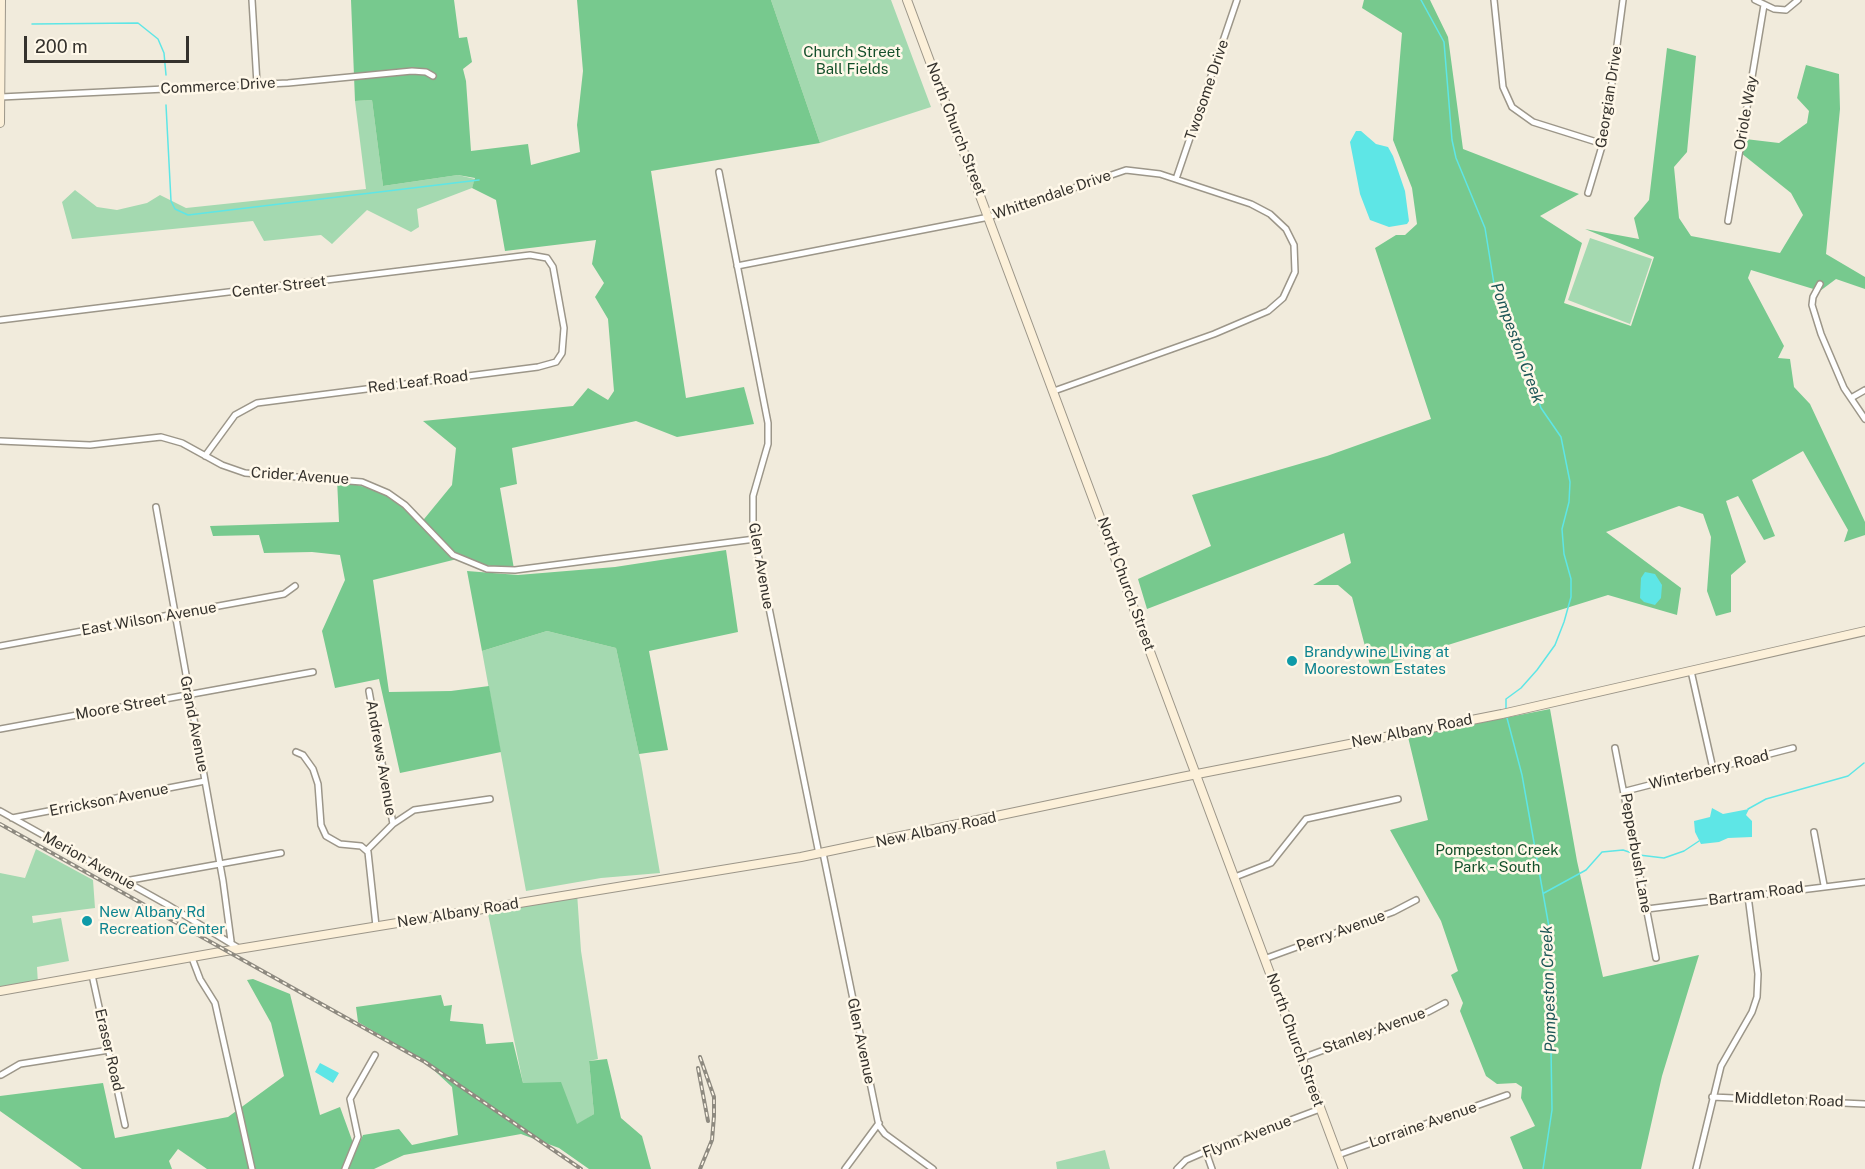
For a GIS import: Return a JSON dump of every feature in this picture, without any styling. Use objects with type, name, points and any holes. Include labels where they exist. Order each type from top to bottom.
[{"type":"main road","points":[[0,123],[1,0]]},
{"type":"main road","name":"North Church Street","points":[[907,0],[1343,1169]]},
{"type":"main road","name":"New Albany Road","points":[[0,991],[821,853],[1196,774],[1502,714],[1865,631]]},
{"type":"street","points":[[252,0],[257,84]]},
{"type":"street","name":"Twosome Drive","points":[[1176,179],[1237,0]]},
{"type":"street","points":[[1494,0],[1503,87],[1512,106],[1533,122],[1603,144]]},
{"type":"street","name":"Georgian Drive","points":[[1588,193],[1603,144],[1623,0]]},
{"type":"street","points":[[1755,0],[1764,5],[1786,10],[1798,0]]},
{"type":"street","name":"Oriole Way","points":[[1728,221],[1764,5]]},
{"type":"street","name":"Commerce Drive","points":[[0,97],[257,84],[412,71],[426,72],[433,76]]},
{"type":"street","name":"Whittendale Drive","points":[[737,266],[989,217],[1126,170],[1149,171],[1251,204],[1279,221],[1291,237],[1296,254],[1295,272],[1288,289],[1276,305],[1259,316],[1054,391]]},
{"type":"street","name":"Glen Avenue","points":[[719,172],[768,433],[765,454],[753,496],[755,539],[879,1123]]},
{"type":"street","name":"Center Street","points":[[0,320],[522,256],[547,258],[553,267]]},
{"type":"street","name":"Red Leaf Road","points":[[205,456],[235,415],[257,403],[551,364],[560,358],[564,346],[562,318],[553,267]]},
{"type":"street","points":[[1820,284],[1813,297],[1814,312],[1836,371],[1865,419]]},
{"type":"street","points":[[1851,398],[1865,390]]},
{"type":"street","name":"Crider Avenue","points":[[0,441],[90,445],[154,436],[175,440],[230,468],[253,475],[353,480],[371,484],[405,505],[453,555],[487,569],[515,570],[755,539]]},
{"type":"street","name":"Grand Avenue","points":[[156,507],[220,863],[231,942]]},
{"type":"street","name":"East Wilson Avenue","points":[[0,646],[284,594],[295,586]]},
{"type":"street","points":[[1691,671],[1713,769]]},
{"type":"street","name":"Moore Street","points":[[0,729],[313,672]]},
{"type":"street","name":"Andrews Avenue","points":[[366,850],[393,824],[369,691]]},
{"type":"street","name":"Pepperbush Lane","points":[[1615,748],[1626,791],[1656,958]]},
{"type":"street","name":"Winterberry Road","points":[[1626,791],[1793,748]]},
{"type":"street","points":[[296,752],[303,755],[313,769],[323,831],[335,842],[361,846],[366,850],[371,865],[376,926]]},
{"type":"street","name":"Errickson Avenue","points":[[12,818],[205,781]]},
{"type":"street","points":[[393,824],[414,810],[490,799]]},
{"type":"street","points":[[1235,877],[1271,863],[1306,819],[1398,799]]},
{"type":"street","name":"Merion Avenue","points":[[0,811],[240,949]]},
{"type":"street","points":[[1814,832],[1824,885]]},
{"type":"street","points":[[125,881],[281,853]]},
{"type":"street","name":"Bartram Road","points":[[1647,909],[1824,885],[1865,882]]},
{"type":"street","points":[[1696,1169],[1721,1066],[1752,1012],[1757,997],[1758,974],[1748,896]]},
{"type":"street","name":"Perry Avenue","points":[[1264,959],[1393,912],[1416,900]]},
{"type":"street","points":[[192,958],[200,979],[215,1003],[252,1169]]},
{"type":"street","name":"Eraser Road","points":[[92,975],[125,1125]]},
{"type":"street","name":"Stanley Avenue","points":[[1302,1058],[1428,1012],[1445,1003]]},
{"type":"street","points":[[1,1075],[20,1064],[109,1050]]},
{"type":"street","points":[[345,1169],[358,1137],[350,1099],[375,1055]]},
{"type":"street","name":"Lorraine Avenue","points":[[1338,1155],[1508,1095]]},
{"type":"street","name":"Middleton Road","points":[[1712,1097],[1865,1104]]},
{"type":"street","name":"Flynn Avenue","points":[[1177,1169],[1186,1160],[1320,1109]]},
{"type":"street","points":[[845,1169],[879,1123],[885,1134],[933,1169]]},
{"type":"street","points":[[1206,1152],[1212,1169]]},
{"type":"green space","points":[[351,0],[454,0],[459,38],[467,37],[472,62],[463,69],[466,81],[471,151],[528,144],[531,165],[580,152],[577,125],[583,71],[577,0],[771,0],[820,143],[651,171],[686,398],[744,387],[754,424],[677,437],[636,421],[512,448],[517,484],[500,488],[514,569],[469,563],[461,558],[373,580],[389,692],[451,691],[489,686],[501,752],[400,773],[379,679],[335,688],[322,631],[345,580],[340,555],[312,552],[264,553],[259,535],[213,536],[210,526],[339,522],[337,479],[392,495],[420,524],[452,485],[456,448],[423,421],[573,406],[588,388],[608,400],[614,391],[608,319],[595,297],[604,283],[592,264],[596,240],[505,251],[496,200],[472,188],[475,178],[458,175],[383,186],[372,100],[355,101]]},
{"type":"green space","name":"Church Street Ball Fields","points":[[771,0],[891,0],[931,107],[820,143]]},
{"type":"green space","points":[[1364,0],[1430,0],[1448,37],[1463,149],[1579,194],[1540,216],[1582,243],[1564,303],[1631,326],[1654,257],[1585,229],[1639,239],[1634,218],[1649,200],[1667,48],[1696,56],[1687,152],[1674,167],[1679,218],[1691,236],[1780,253],[1803,215],[1791,193],[1736,149],[1737,138],[1779,143],[1807,123],[1809,111],[1797,98],[1806,65],[1839,74],[1840,109],[1826,254],[1865,277],[1865,289],[1836,279],[1820,291],[1751,270],[1748,278],[1784,346],[1778,358],[1790,359],[1794,387],[1810,404],[1865,522],[1865,535],[1844,542],[1848,530],[1803,451],[1752,480],[1775,536],[1764,540],[1738,496],[1726,501],[1746,562],[1731,575],[1731,612],[1716,616],[1707,591],[1711,537],[1703,514],[1679,506],[1606,532],[1681,588],[1677,615],[1608,595],[1371,669],[1352,597],[1338,585],[1313,585],[1351,563],[1344,533],[1147,609],[1138,579],[1211,546],[1192,495],[1327,456],[1431,419],[1375,248],[1396,235],[1405,235],[1417,224],[1412,188],[1393,140],[1402,33],[1362,8]]},
{"type":"green space","points":[[372,100],[383,186],[458,175],[475,179],[472,188],[417,209],[419,227],[411,232],[367,210],[332,244],[321,235],[264,241],[253,221],[72,239],[62,202],[75,190],[97,207],[117,210],[147,203],[160,195],[186,208],[366,189],[355,101]]},
{"type":"green space","points":[[1590,238],[1652,259],[1630,324],[1568,300]]},
{"type":"green space","points":[[726,550],[738,632],[649,651],[668,750],[639,754],[616,648],[547,631],[482,651],[467,571],[518,575],[615,567]]},
{"type":"green space","points":[[547,631],[616,648],[641,763],[660,873],[601,878],[526,891],[482,651]]},
{"type":"green space","name":"Pompeston Creek Park - South","points":[[1550,709],[1577,861],[1603,977],[1699,955],[1662,1076],[1641,1169],[1523,1169],[1510,1137],[1535,1126],[1521,1098],[1522,1087],[1516,1083],[1497,1084],[1486,1076],[1460,1011],[1463,1003],[1451,975],[1458,971],[1441,921],[1390,830],[1428,820],[1408,737]]},
{"type":"green space","points":[[36,849],[93,880],[95,908],[32,916],[33,923],[61,918],[69,961],[37,967],[38,984],[0,990],[0,873],[25,878]]},
{"type":"green space","points":[[577,893],[581,951],[598,1059],[589,1061],[594,1114],[577,1125],[523,1083],[487,909]]},
{"type":"green space","points":[[253,979],[290,994],[320,1115],[340,1107],[356,1151],[363,1135],[399,1129],[412,1145],[458,1135],[452,1087],[423,1060],[358,1022],[356,1007],[441,995],[444,1006],[452,1005],[450,1021],[483,1024],[486,1044],[513,1042],[523,1083],[561,1082],[577,1124],[594,1114],[589,1061],[607,1059],[621,1118],[642,1136],[651,1169],[589,1169],[559,1148],[521,1134],[404,1155],[374,1169],[207,1169],[178,1149],[169,1161],[172,1169],[82,1169],[0,1111],[0,1096],[103,1083],[115,1138],[228,1117],[284,1076],[271,1023],[247,980]]},
{"type":"green space","points":[[1105,1150],[1110,1169],[1057,1169],[1056,1162]]},
{"type":"water","points":[[1356,131],[1361,131],[1376,144],[1388,147],[1393,156],[1405,191],[1409,221],[1407,224],[1389,227],[1370,220],[1360,194],[1350,142]]},
{"type":"water","points":[[1645,572],[1655,574],[1662,585],[1661,598],[1655,605],[1644,602],[1640,598],[1641,578]]},
{"type":"water","points":[[1712,808],[1723,814],[1749,809],[1746,815],[1752,821],[1752,837],[1728,838],[1719,842],[1701,844],[1695,832],[1694,821],[1710,817]]},
{"type":"water","points":[[320,1063],[339,1073],[333,1083],[315,1072]]},
{"type":"waterway","name":"Pompeston Creek","points":[[1421,0],[1444,42],[1452,140],[1456,158],[1485,228],[1495,290],[1503,305],[1507,327],[1520,347],[1541,408],[1561,437],[1570,482],[1569,502],[1562,529],[1564,554],[1571,579],[1571,597],[1564,622],[1555,645],[1537,670],[1521,688],[1506,699],[1506,710]]},
{"type":"waterway","points":[[32,24],[138,23],[158,39],[164,53],[166,75]]},
{"type":"waterway","points":[[166,105],[171,201],[175,209],[188,215],[479,180]]},
{"type":"waterway","name":"Pompeston Creek","points":[[1507,718],[1522,775],[1549,927],[1552,1110],[1543,1169]]},
{"type":"waterway","points":[[1748,809],[1766,799],[1848,776],[1864,763]]},
{"type":"waterway","points":[[1639,855],[1664,858],[1684,851],[1699,841]]},
{"type":"waterway","points":[[1544,893],[1586,870],[1602,852],[1623,850],[1635,854]]},
{"type":"railway","points":[[0,824],[425,1062],[581,1169]]},
{"type":"railway","points":[[700,1057],[714,1097],[712,1140],[700,1169]]},
{"type":"railway","points":[[698,1068],[708,1121]]},
{"type":"place","name":"Brandywine Living at Moorestown Estates","points":[[1292,661]]},
{"type":"place","name":"New Albany Rd Recreation Center","points":[[87,921]]}]
